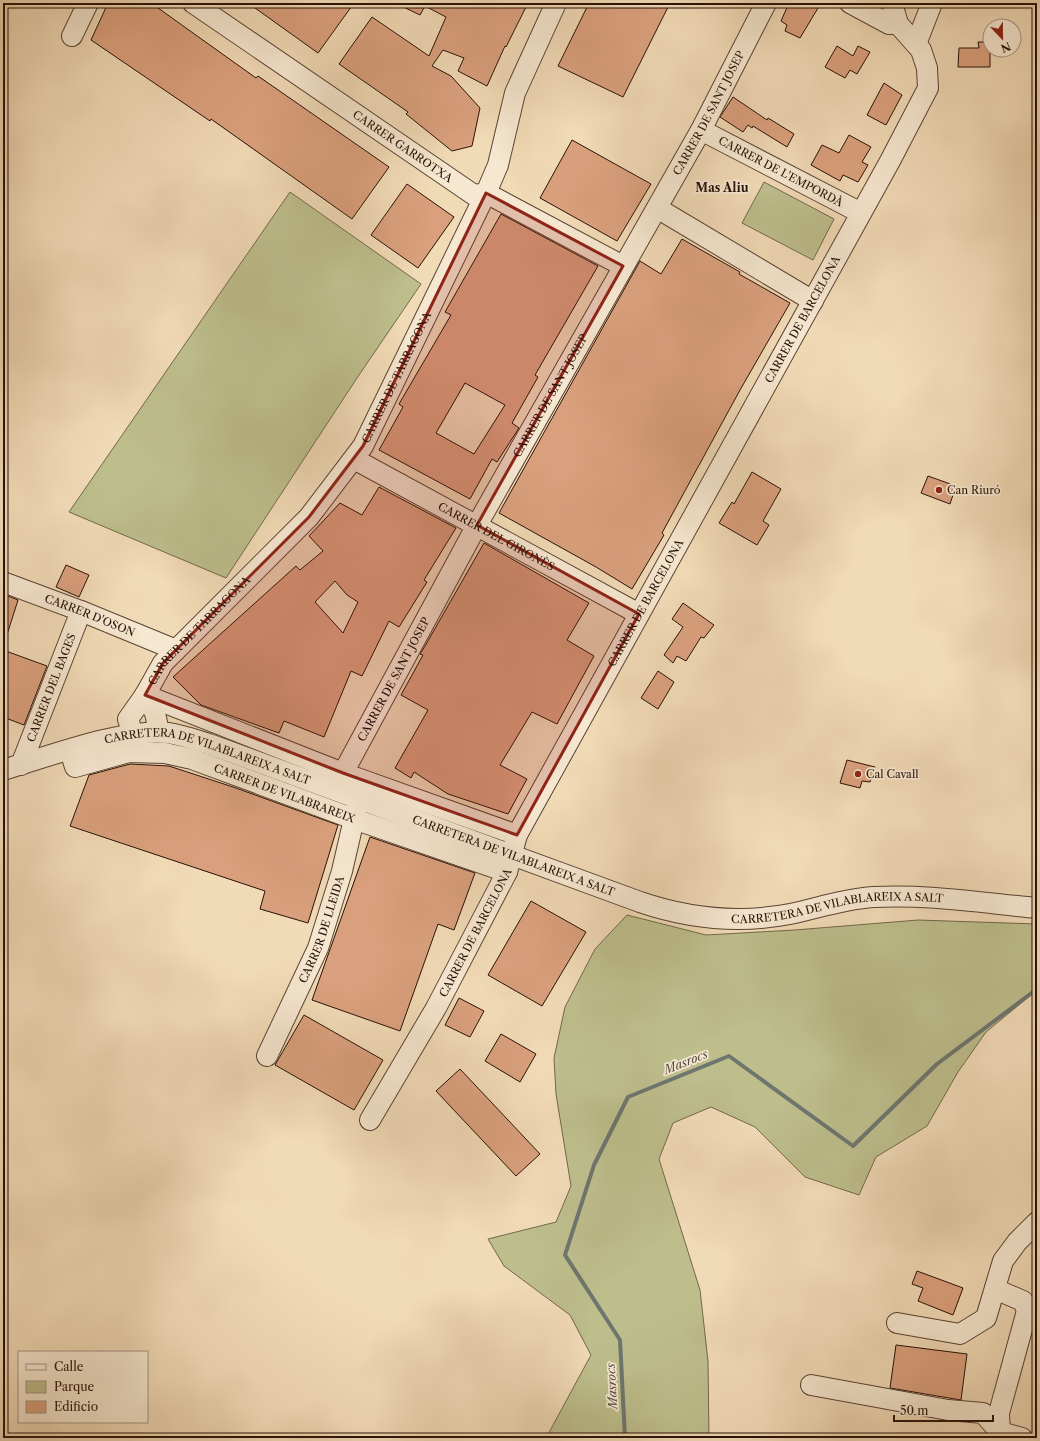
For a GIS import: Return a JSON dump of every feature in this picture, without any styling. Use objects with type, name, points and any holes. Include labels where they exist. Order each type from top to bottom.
[{"type":"street","points":[[72,36],[88,3]]},
{"type":"street","name":"CARRER GARROTXA","points":[[193,3],[474,195],[486,193],[623,266]]},
{"type":"street","name":"CARRER DE TARRAGONA","points":[[132,735],[146,695],[163,663],[309,517],[354,460],[363,446],[486,193],[498,165],[515,93],[556,3]]},
{"type":"street","name":"CARRER DE SANT JOSEP","points":[[340,781],[477,525],[701,130],[766,3]]},
{"type":"street","points":[[850,3],[889,24],[898,24]]},
{"type":"street","points":[[892,3],[898,24],[916,44],[932,3]]},
{"type":"street","name":"CARRER DE BARCELONA","points":[[370,1120],[436,1008],[509,863],[517,835],[862,213],[928,88],[927,68],[921,50],[916,44]]},
{"type":"street","name":"CARRER DE L'EMPORDÀ","points":[[701,130],[862,213]]},
{"type":"street","points":[[657,208],[813,301]]},
{"type":"street","name":"CARRER DEL GIRONÈS","points":[[354,460],[477,525],[639,614]]},
{"type":"street","name":"CARRER D'OSON","points":[[3,582],[81,611],[176,650]]},
{"type":"street","name":"CARRER DEL BAGES","points":[[12,768],[81,611]]},
{"type":"street","points":[[146,695],[340,781],[517,835]]},
{"type":"street","name":"CARRER DE TARRAGONA","points":[[146,695],[156,713],[159,732]]},
{"type":"street","name":"CARRETERA DE VILABLAREIX A SALT","points":[[12,768],[102,741],[132,735],[159,732],[185,736],[340,781],[358,798],[509,863],[668,911],[694,917],[738,920],[771,917],[844,901],[872,897],[905,897],[1037,908]]},
{"type":"street","name":"CARRER DE VILABRAREIX","points":[[70,750],[75,767],[132,735],[165,753],[192,758],[354,819],[509,863]]},
{"type":"street","name":"CARRER DE LLEIDA","points":[[267,1056],[318,948],[342,870],[358,798]]},
{"type":"street","points":[[897,1323],[960,1334],[986,1318],[1003,1261],[1017,1242],[1037,1222]]},
{"type":"street","points":[[995,1289],[1023,1301],[1027,1311],[999,1413],[1000,1432]]},
{"type":"street","points":[[811,1385],[948,1410],[982,1413],[1000,1432],[1022,1438]]},
{"type":"highlighted area","points":[[486,193],[623,266],[477,525],[639,614],[517,835],[343,773],[145,695],[163,663],[309,517],[363,446]]},
{"type":"green space","points":[[764,182],[834,219],[813,260],[742,223]]},
{"type":"green space","points":[[290,192],[421,284],[357,378],[226,578],[69,512]]},
{"type":"green space","points":[[627,915],[706,935],[795,930],[918,920],[1037,924],[1037,990],[986,1032],[958,1072],[927,1126],[876,1157],[859,1195],[805,1177],[755,1127],[711,1107],[673,1123],[659,1159],[700,1290],[708,1361],[709,1438],[546,1438],[591,1355],[570,1315],[504,1266],[488,1239],[556,1222],[571,1186],[556,1094],[554,1058],[565,1007],[595,949]]},
{"type":"building","points":[[108,3],[151,3],[256,78],[258,76],[389,167],[352,219],[211,119],[210,121],[91,40]]},
{"type":"building","points":[[248,3],[354,3],[318,53]]},
{"type":"building","points":[[395,3],[528,3],[506,47],[505,46],[487,86],[458,71],[464,58],[443,50],[432,66],[451,76],[480,108],[472,146],[452,151],[406,114],[408,112],[339,64],[372,17],[429,56],[446,17],[425,6],[420,15]]},
{"type":"building","points":[[589,3],[670,3],[623,97],[558,66]]},
{"type":"building","points":[[789,3],[821,3],[800,38],[785,31],[787,25],[781,21]]},
{"type":"building","points":[[978,42],[982,42],[982,58],[990,58],[990,67],[958,67],[959,48],[979,48]]},
{"type":"building","points":[[837,46],[853,56],[858,46],[870,52],[857,74],[850,70],[845,78],[825,67]]},
{"type":"building","points":[[884,83],[902,95],[886,125],[867,115]]},
{"type":"building","points":[[733,97],[767,120],[768,118],[794,134],[787,147],[753,126],[752,128],[748,125],[743,132],[720,117]]},
{"type":"building","points":[[849,135],[871,147],[862,162],[868,165],[858,182],[843,175],[840,181],[811,165],[822,145],[839,153]]},
{"type":"building","points":[[572,140],[651,184],[617,241],[540,198]]},
{"type":"building","points":[[407,184],[454,217],[418,268],[371,235]]},
{"type":"building","points":[[501,214],[598,266],[535,375],[538,377],[512,423],[519,428],[497,462],[492,459],[470,499],[379,450],[403,407],[399,404],[451,315],[445,312]],"holes":[[[465,383],[505,405],[474,454],[436,433]]]},
{"type":"building","points":[[682,239],[790,303],[740,390],[662,533],[664,535],[632,589],[596,567],[499,513],[640,261],[661,274]]},
{"type":"building","points":[[752,472],[781,489],[763,521],[769,525],[757,545],[719,523],[732,502],[734,504]]},
{"type":"building","name":"Can Riuró","points":[[928,476],[956,486],[950,504],[921,493]]},
{"type":"building","points":[[379,487],[456,528],[424,580],[427,582],[399,627],[389,621],[362,676],[351,671],[324,737],[284,721],[279,733],[201,705],[173,677],[296,566],[300,570],[323,551],[309,536],[340,503],[362,515]],"holes":[[[335,581],[347,595],[358,602],[343,633],[315,602]]]},
{"type":"building","points":[[484,543],[589,603],[567,640],[594,656],[557,724],[532,712],[500,765],[527,779],[508,814],[448,794],[414,772],[411,778],[395,768],[428,710],[401,695],[423,655],[420,654]]},
{"type":"building","points":[[66,565],[89,575],[79,597],[56,587]]},
{"type":"building","points":[[3,594],[18,600],[5,641],[3,641]]},
{"type":"building","points":[[683,603],[714,625],[704,638],[701,637],[686,661],[677,656],[673,663],[664,655],[683,627],[672,619]]},
{"type":"building","points":[[3,650],[47,666],[24,725],[3,717]]},
{"type":"building","points":[[658,671],[674,682],[658,709],[641,698]]},
{"type":"building","name":"Cal Cavall","points":[[847,760],[875,767],[870,782],[862,781],[860,788],[840,783]]},
{"type":"building","points":[[130,764],[169,766],[233,787],[338,825],[308,923],[260,909],[265,891],[70,826],[89,775]]},
{"type":"building","points":[[370,837],[475,873],[454,930],[438,924],[400,1031],[312,1000]]},
{"type":"building","points":[[531,901],[586,932],[542,1006],[488,975]]},
{"type":"building","points":[[459,998],[484,1011],[470,1037],[445,1025]]},
{"type":"building","points":[[304,1015],[383,1060],[354,1110],[275,1065]]},
{"type":"building","points":[[501,1034],[536,1054],[520,1082],[485,1061]]},
{"type":"building","points":[[460,1069],[540,1154],[516,1176],[436,1091]]},
{"type":"building","points":[[917,1271],[963,1288],[953,1315],[918,1301],[923,1288],[912,1284]]},
{"type":"building","points":[[896,1345],[967,1354],[961,1400],[890,1388]]},
{"type":"waterway","name":"Masrocs","points":[[625,1438],[620,1340],[565,1255],[594,1165],[628,1097],[729,1056],[853,1146],[937,1064],[1037,989]]},
{"type":"place","name":"Can Riuró","points":[[939,490]]},
{"type":"place","name":"Cal Cavall","points":[[858,774]]},
{"type":"district","name":"Mas Aliu","points":[[722,188]]}]
